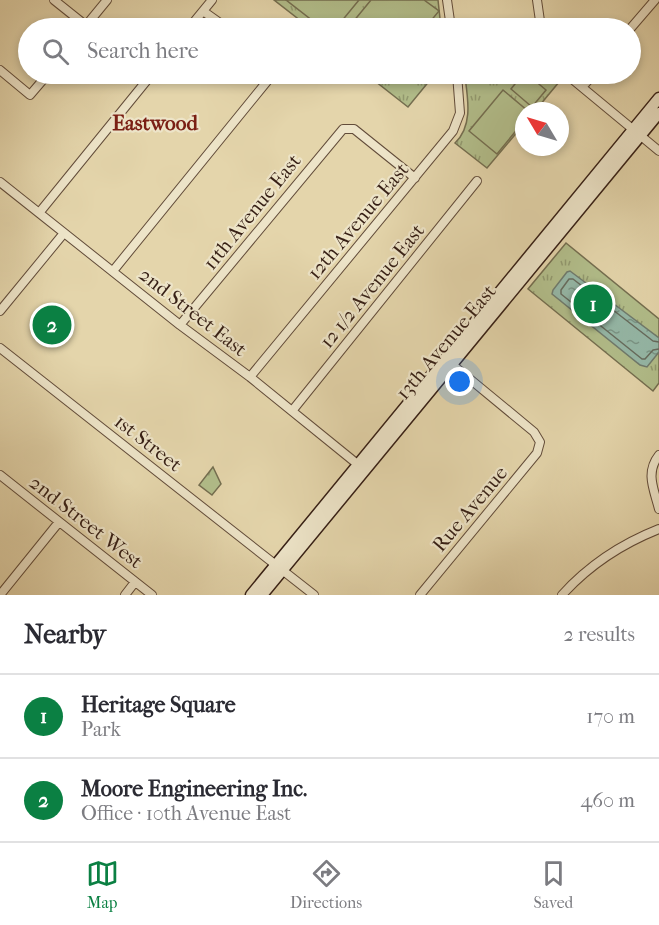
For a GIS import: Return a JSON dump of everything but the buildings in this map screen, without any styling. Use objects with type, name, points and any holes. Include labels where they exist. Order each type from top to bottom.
[{"type":"main road","name":"13th Avenue East","points":[[262,595],[279,567],[637,133],[659,98]]},
{"type":"main road","name":"13th Avenue East","points":[[637,133],[659,113]]},
{"type":"main road","points":[[251,595],[279,567]]},
{"type":"street","points":[[54,0],[75,18]]},
{"type":"street","points":[[94,18],[107,0]]},
{"type":"street","points":[[197,18],[212,0]]},
{"type":"street","points":[[447,0],[450,18]]},
{"type":"street","points":[[537,0],[540,18]]},
{"type":"street","points":[[639,18],[655,0]]},
{"type":"street","points":[[204,10],[214,18]]},
{"type":"street","points":[[0,70],[30,95],[39,84]]},
{"type":"street","points":[[39,213],[142,84]]},
{"type":"street","points":[[113,271],[265,84]]},
{"type":"street","name":"12th Avenue East","points":[[250,377],[453,131],[460,113],[458,84]]},
{"type":"street","points":[[578,84],[659,151]]},
{"type":"street","points":[[582,87],[585,84]]},
{"type":"street","name":"11th Avenue East","points":[[180,325],[344,129],[354,129],[415,178]]},
{"type":"street","name":"2nd Street East","points":[[0,182],[180,325],[250,377],[361,467]]},
{"type":"street","name":"12 1/2 Avenue East","points":[[292,411],[477,182]]},
{"type":"street","points":[[0,311],[64,233]]},
{"type":"street","name":"1st Street","points":[[0,348],[314,595]]},
{"type":"street","name":"Rue Avenue","points":[[420,595],[537,453],[540,442],[534,432],[448,361]]},
{"type":"street","points":[[659,455],[650,474],[659,509]]},
{"type":"street","name":"2nd Street West","points":[[0,475],[152,595]]},
{"type":"street","points":[[0,595],[59,522]]},
{"type":"street","points":[[563,595],[578,578],[608,554],[636,538],[659,529]]},
{"type":"street","points":[[125,595],[135,582]]},
{"type":"green space","points":[[274,0],[438,0],[440,18],[297,18]]},
{"type":"green space","points":[[286,0],[359,0],[344,18],[309,18]]},
{"type":"green space","points":[[371,0],[424,0],[439,11],[433,18],[356,18]]},
{"type":"green space","points":[[379,84],[427,84],[408,107]]},
{"type":"green space","points":[[466,84],[557,84],[542,102],[515,102],[515,135],[487,168],[455,143],[465,129],[468,112]]},
{"type":"green space","points":[[515,84],[539,84],[546,90],[536,102],[526,102],[511,89]]},
{"type":"green space","points":[[503,90],[517,102],[515,102],[515,132],[497,154],[469,131]]},
{"type":"green space","points":[[566,243],[659,319],[659,383],[653,391],[528,289]]},
{"type":"green space","points":[[213,467],[221,484],[212,495],[199,485]]},
{"type":"water","points":[[570,271],[659,338],[659,352],[647,367],[640,365],[552,294]]},
{"type":"place","name":"Heritage Square","points":[[593,304]]},
{"type":"place","name":"Moore Engineering Inc.","points":[[52,325]]},
{"type":"district","name":"Eastwood","points":[[155,123]]}]
